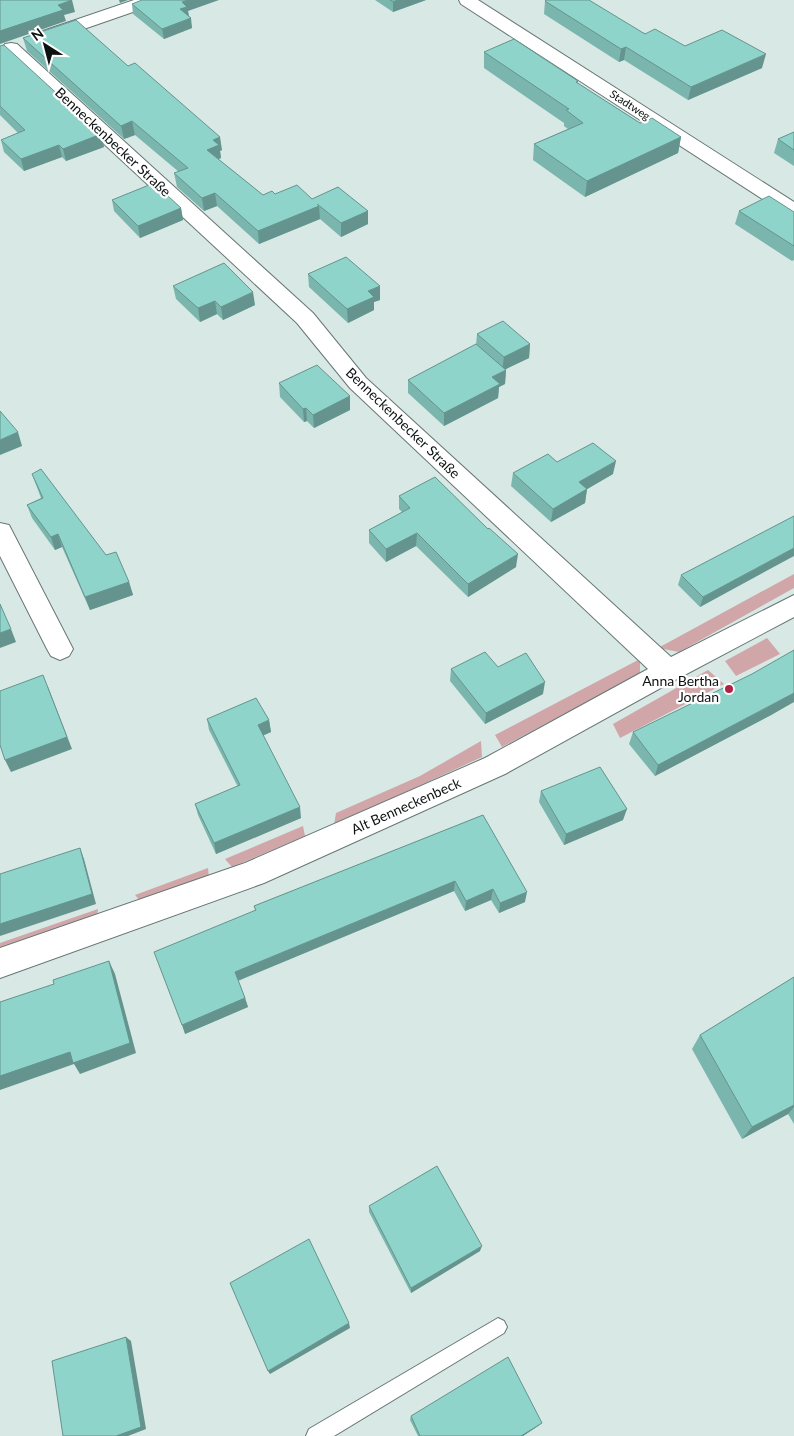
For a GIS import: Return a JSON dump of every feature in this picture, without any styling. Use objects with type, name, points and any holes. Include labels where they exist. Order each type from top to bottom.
[{"type":"street","points":[[3,50],[150,0]]},
{"type":"street","name":"Stadtweg","points":[[467,0],[794,211]]},
{"type":"street","name":"Benneckenbecker Straße","points":[[3,50],[305,318],[358,383],[668,671]]},
{"type":"street","points":[[0,532],[60,649]]},
{"type":"street","name":"Alt Benneckenbeck","points":[[0,964],[253,874],[495,766],[668,671],[794,605]]},
{"type":"lane","points":[[316,1436],[498,1327]]},
{"type":"shaded area","points":[[794,574],[794,588],[679,652],[658,648]]},
{"type":"shaded area","points":[[767,638],[780,654],[736,676],[725,661]]},
{"type":"shaded area","points":[[640,659],[640,674],[502,747],[495,735]]},
{"type":"shaded area","points":[[708,670],[724,684],[620,738],[613,724]]},
{"type":"shaded area","points":[[481,741],[482,757],[334,825],[336,813],[420,776]]},
{"type":"shaded area","points":[[303,826],[305,836],[232,867],[225,859]]},
{"type":"shaded area","points":[[208,868],[209,878],[142,903],[135,895]]},
{"type":"shaded area","points":[[98,909],[97,918],[0,951],[0,943]]},
{"type":"building","points":[[0,0],[72,0],[58,5],[63,10],[0,31]]},
{"type":"building","points":[[142,0],[188,0],[182,2],[187,7],[180,9],[191,18],[162,29],[132,4]]},
{"type":"building","points":[[546,0],[589,0],[645,34],[655,29],[685,46],[722,30],[766,54],[691,87],[626,47],[621,49]]},
{"type":"building","points":[[76,20],[128,66],[135,63],[220,137],[213,140],[219,145],[207,150],[263,195],[272,191],[275,194],[297,185],[312,199],[338,187],[368,211],[341,223],[317,204],[319,206],[258,231],[215,193],[202,198],[174,173],[188,168],[132,121],[121,126],[23,38]]},
{"type":"building","points":[[514,39],[640,123],[652,118],[681,137],[587,181],[534,144],[583,123],[566,110],[569,109],[484,52]]},
{"type":"building","points":[[4,45],[101,134],[63,149],[59,145],[21,159],[1,140],[25,130],[0,106],[0,46]]},
{"type":"building","points":[[794,132],[794,150],[778,139]]},
{"type":"building","points":[[154,183],[181,208],[138,226],[112,200]]},
{"type":"building","points":[[769,196],[794,212],[794,246],[739,211]]},
{"type":"building","points":[[346,257],[380,286],[368,291],[374,297],[347,309],[308,274]]},
{"type":"building","points":[[224,263],[253,292],[221,307],[215,301],[198,308],[173,286]]},
{"type":"building","points":[[503,321],[530,344],[504,357],[477,334]]},
{"type":"building","points":[[476,344],[506,370],[492,377],[500,384],[444,413],[408,380]]},
{"type":"building","points":[[317,365],[350,396],[313,415],[306,408],[303,409],[279,383]]},
{"type":"building","points":[[0,411],[18,432],[0,440]]},
{"type":"building","points":[[593,443],[616,461],[579,482],[587,489],[553,509],[513,473],[548,454],[557,462]]},
{"type":"building","points":[[41,469],[106,555],[116,552],[129,582],[85,597],[58,534],[51,537],[27,505],[43,498],[32,474]]},
{"type":"building","points":[[435,477],[488,529],[518,554],[468,584],[417,533],[386,549],[369,530],[410,508],[399,496]]},
{"type":"building","points":[[794,516],[794,548],[703,597],[681,575]]},
{"type":"building","points":[[0,604],[11,629],[0,633]]},
{"type":"building","points":[[794,650],[794,693],[658,765],[633,732],[752,674]]},
{"type":"building","points":[[485,652],[498,667],[526,653],[545,682],[486,713],[451,669]]},
{"type":"building","points":[[43,675],[67,737],[5,760],[0,745],[0,691]]},
{"type":"building","points":[[256,698],[269,720],[258,725],[300,807],[214,843],[195,804],[240,785],[207,719]]},
{"type":"building","points":[[600,767],[627,809],[566,834],[541,791]]},
{"type":"building","points":[[483,815],[527,892],[500,903],[493,889],[466,901],[455,881],[235,972],[245,998],[182,1025],[154,952],[256,910],[254,906]]},
{"type":"building","points":[[80,848],[92,894],[0,924],[0,874]]},
{"type":"building","points":[[109,961],[130,1043],[73,1063],[70,1052],[0,1076],[0,1002],[54,984],[53,980]]},
{"type":"building","points":[[794,977],[794,1105],[752,1127],[700,1035]]},
{"type":"building","points":[[437,1166],[482,1246],[411,1288],[369,1206]]},
{"type":"building","points":[[309,1239],[349,1323],[268,1371],[230,1283]]},
{"type":"building","points":[[126,1337],[141,1427],[116,1436],[63,1436],[52,1361]]},
{"type":"building","points":[[508,1357],[542,1423],[521,1436],[420,1436],[411,1416]]},
{"type":"place","name":"Anna Bertha Jordan","points":[[729,689]]}]
